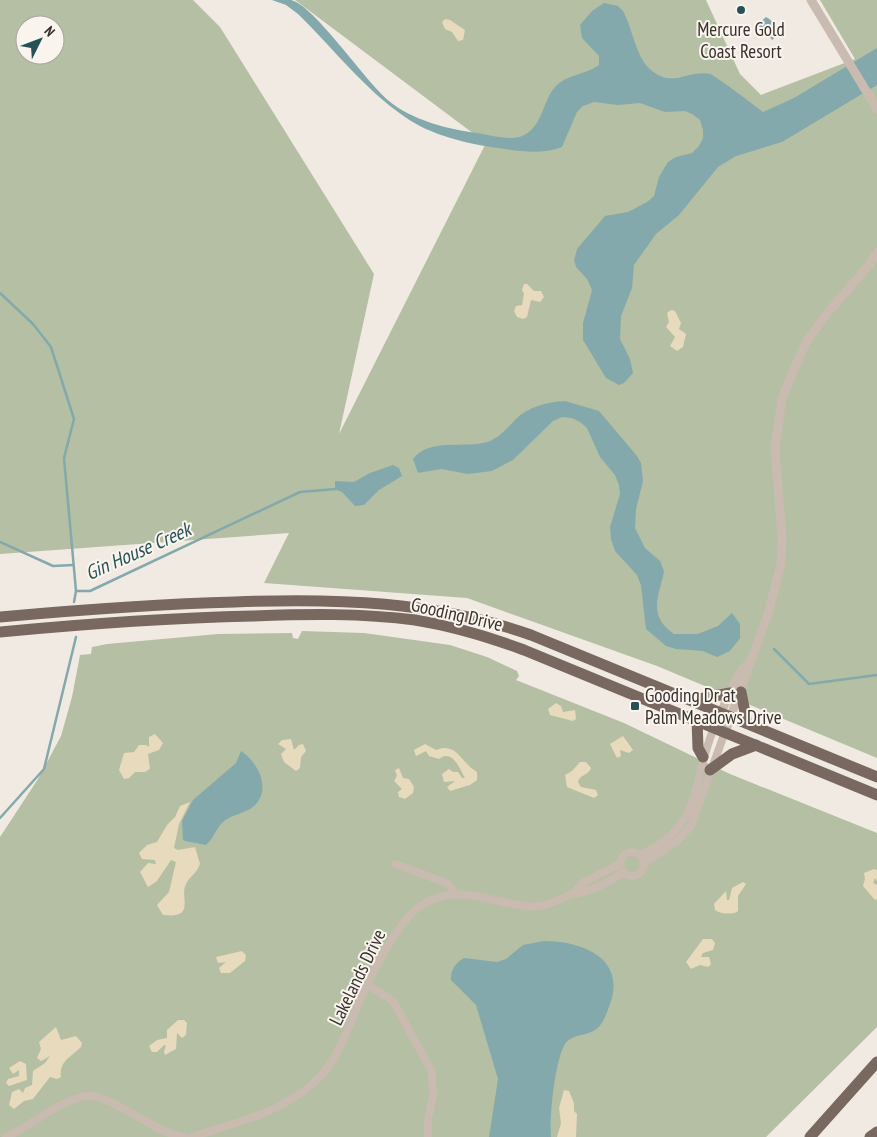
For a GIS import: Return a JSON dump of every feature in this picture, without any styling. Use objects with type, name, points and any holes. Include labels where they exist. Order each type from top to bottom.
[{"type":"main road","name":"Gooding Drive","points":[[0,617],[192,603],[298,600],[398,604],[462,615],[511,627],[694,700],[877,777]]},
{"type":"main road","name":"Gooding Drive","points":[[0,632],[196,617],[311,615],[415,620],[495,639],[877,795]]},
{"type":"main road","points":[[694,700],[735,692],[744,700],[747,723]]},
{"type":"main road","points":[[696,720],[698,748],[703,757]]},
{"type":"main road","points":[[710,770],[732,754],[756,745]]},
{"type":"main road","points":[[810,1137],[877,1062]]},
{"type":"main road","points":[[870,1137],[877,1132]]},
{"type":"street","points":[[811,0],[877,109]]},
{"type":"street","points":[[640,855],[660,846],[675,834],[686,819],[703,757],[719,730],[768,614],[781,564],[782,537],[776,448],[782,398],[792,372],[806,344],[824,317],[869,265],[877,252]]},
{"type":"street","points":[[644,864],[640,855],[633,852],[626,853],[621,858],[620,864],[624,873],[631,876],[638,874],[644,864],[678,841],[691,826],[710,770],[719,730]]},
{"type":"street","points":[[395,864],[447,883],[455,893],[525,906],[542,906],[572,894],[588,891],[624,873]]},
{"type":"street","points":[[572,894],[584,882],[620,864]]},
{"type":"street","name":"Lakelands Drive","points":[[191,1137],[262,1114],[290,1102],[311,1086],[332,1062],[348,1034],[368,985],[386,949],[405,920],[424,904],[455,893]]},
{"type":"street","points":[[368,985],[393,1001],[432,1072],[433,1096],[428,1119],[428,1137]]},
{"type":"street","points":[[6,1137],[82,1096],[106,1099],[170,1135],[184,1137]]},
{"type":"green space","points":[[0,0],[193,0],[220,27],[374,274],[339,434],[486,143],[295,0],[706,0],[740,74],[761,95],[855,59],[820,0],[877,0],[877,758],[657,666],[467,598],[264,583],[289,533],[0,554]]},
{"type":"green space","points":[[302,631],[364,633],[450,645],[487,657],[517,671],[519,676],[516,680],[624,723],[730,774],[877,833],[877,1027],[766,1137],[0,1137],[0,837],[38,779],[61,736],[72,697],[80,655],[91,654],[92,647],[107,644],[218,634],[292,633],[293,638],[298,639]]},
{"type":"sand","points":[[445,19],[450,20],[465,30],[463,40],[458,41],[452,32],[445,29],[442,22]]},
{"type":"sand","points":[[524,284],[527,284],[534,291],[541,291],[544,297],[540,302],[531,300],[527,317],[523,319],[517,317],[514,311],[516,306],[522,305]]},
{"type":"sand","points":[[671,310],[675,311],[681,323],[679,329],[686,334],[683,347],[677,351],[670,346],[675,337],[666,327],[669,322],[667,313]]},
{"type":"sand","points":[[556,703],[561,706],[563,712],[575,710],[576,719],[573,721],[550,715],[548,709]]},
{"type":"sand","points":[[155,734],[163,743],[159,750],[148,754],[150,769],[145,772],[135,772],[129,778],[124,779],[119,770],[124,753],[134,752],[139,745],[149,747],[149,737]]},
{"type":"sand","points":[[623,736],[633,750],[629,753],[620,750],[621,756],[617,758],[610,744]]},
{"type":"sand","points":[[291,739],[294,750],[303,744],[306,751],[301,757],[300,768],[296,771],[284,762],[281,754],[286,749],[278,744],[282,740]]},
{"type":"sand","points":[[425,744],[436,750],[449,748],[454,751],[477,772],[477,780],[470,785],[450,791],[447,787],[455,781],[444,782],[442,774],[449,769],[453,772],[458,772],[462,778],[465,778],[455,761],[448,756],[439,759],[429,756],[426,751],[416,756],[414,750]]},
{"type":"sand","points":[[580,762],[586,762],[591,768],[578,782],[581,787],[596,790],[598,795],[594,798],[567,787],[565,775],[572,771]]},
{"type":"sand","points":[[399,768],[403,778],[409,779],[414,787],[413,793],[405,799],[399,797],[398,792],[402,789],[394,781],[397,776],[395,770]]},
{"type":"sand","points":[[190,802],[179,824],[174,848],[178,850],[195,847],[200,864],[184,889],[185,906],[183,910],[180,914],[163,915],[157,905],[169,892],[176,862],[171,860],[157,881],[148,887],[140,872],[148,863],[156,864],[155,860],[142,859],[139,853],[147,845],[157,842],[167,825],[175,817],[180,806]]},
{"type":"sand","points":[[874,869],[877,870],[877,881],[875,878],[873,883],[877,885],[877,899],[875,900],[863,886],[864,873]]},
{"type":"sand","points":[[743,882],[746,884],[738,896],[738,911],[726,914],[715,910],[714,904],[726,891],[727,900],[729,900],[732,888]]},
{"type":"sand","points":[[703,939],[712,939],[715,943],[713,950],[703,953],[701,957],[709,957],[711,964],[708,967],[700,965],[691,969],[686,962]]},
{"type":"sand","points":[[242,951],[246,955],[245,961],[230,973],[221,973],[219,968],[226,962],[218,963],[216,957]]},
{"type":"sand","points":[[178,1020],[184,1020],[187,1023],[186,1035],[182,1038],[177,1033],[176,1049],[165,1055],[166,1046],[164,1045],[157,1052],[152,1052],[149,1046],[157,1040],[167,1038],[167,1030]]},
{"type":"sand","points":[[56,1027],[61,1040],[76,1036],[82,1043],[81,1047],[64,1063],[61,1077],[57,1079],[50,1077],[33,1099],[24,1101],[14,1109],[9,1105],[12,1092],[19,1089],[23,1093],[25,1088],[32,1085],[33,1071],[45,1063],[50,1056],[41,1061],[37,1058],[41,1049],[39,1042]]},
{"type":"sand","points":[[20,1061],[26,1064],[27,1080],[9,1086],[6,1083],[8,1079],[19,1076],[19,1070],[13,1074],[9,1068]]},
{"type":"sand","points":[[564,1090],[569,1091],[574,1103],[574,1111],[577,1114],[576,1137],[557,1137],[561,1123],[559,1108]]},
{"type":"water","points":[[272,0],[291,0],[301,5],[313,15],[379,91],[398,108],[430,123],[500,137],[512,138],[529,132],[534,127],[555,87],[565,79],[599,65],[599,56],[582,38],[580,25],[592,11],[604,3],[618,6],[623,11],[641,57],[651,70],[666,78],[702,73],[710,74],[763,112],[794,98],[877,48],[877,85],[782,142],[736,156],[718,167],[679,215],[656,234],[634,265],[632,288],[621,316],[620,339],[630,359],[633,373],[624,383],[619,385],[606,378],[583,340],[583,323],[592,290],[587,279],[576,267],[574,260],[577,249],[605,216],[628,212],[654,196],[659,177],[668,162],[676,157],[692,153],[699,146],[703,138],[700,120],[685,111],[665,112],[640,103],[618,105],[594,102],[583,106],[577,112],[562,147],[546,151],[514,150],[450,138],[426,129],[390,106],[362,81],[298,14],[286,5]]},
{"type":"water","points":[[766,17],[778,29],[779,34],[772,40],[766,31],[763,32],[756,26]]},
{"type":"water","points":[[565,401],[599,411],[641,463],[643,481],[636,509],[635,528],[645,548],[660,561],[664,571],[657,605],[660,620],[674,634],[698,634],[718,626],[732,613],[740,624],[740,638],[730,651],[717,657],[703,651],[676,649],[666,646],[646,629],[641,585],[637,575],[615,551],[611,539],[610,527],[620,494],[619,485],[615,475],[600,457],[587,428],[580,422],[572,418],[562,417],[553,421],[513,460],[492,471],[468,474],[441,469],[418,473],[413,459],[420,452],[438,446],[487,442],[499,436],[525,412],[544,404]]},
{"type":"water","points":[[393,465],[399,468],[402,476],[379,490],[364,505],[355,506],[342,492],[335,489],[335,481],[354,482],[370,473]]},
{"type":"water","points":[[241,751],[247,755],[257,768],[262,784],[260,799],[250,809],[222,823],[206,845],[183,840],[182,821],[193,800],[236,763]]},
{"type":"water","points":[[544,941],[572,944],[597,955],[606,963],[612,974],[614,988],[610,1004],[601,1025],[591,1032],[571,1038],[561,1052],[554,1089],[551,1137],[489,1137],[498,1079],[476,1005],[451,980],[451,973],[464,958],[497,962],[506,959],[523,945]]},
{"type":"waterway","name":"Gin House Creek","points":[[0,293],[33,324],[51,347],[74,419],[64,458],[76,591],[90,591],[300,492],[336,489]]},
{"type":"waterway","points":[[0,542],[53,566],[73,565]]},
{"type":"waterway","points":[[74,602],[76,591]]},
{"type":"waterway","points":[[0,818],[44,769],[76,637]]},
{"type":"waterway","name":"Gin House Creek","points":[[774,649],[809,684],[877,675]]},
{"type":"place","name":"Mercure Gold Coast Resort","points":[[741,10]]},
{"type":"place","name":"Gooding Dr at Palm Meadows Drive","points":[[635,706]]}]
